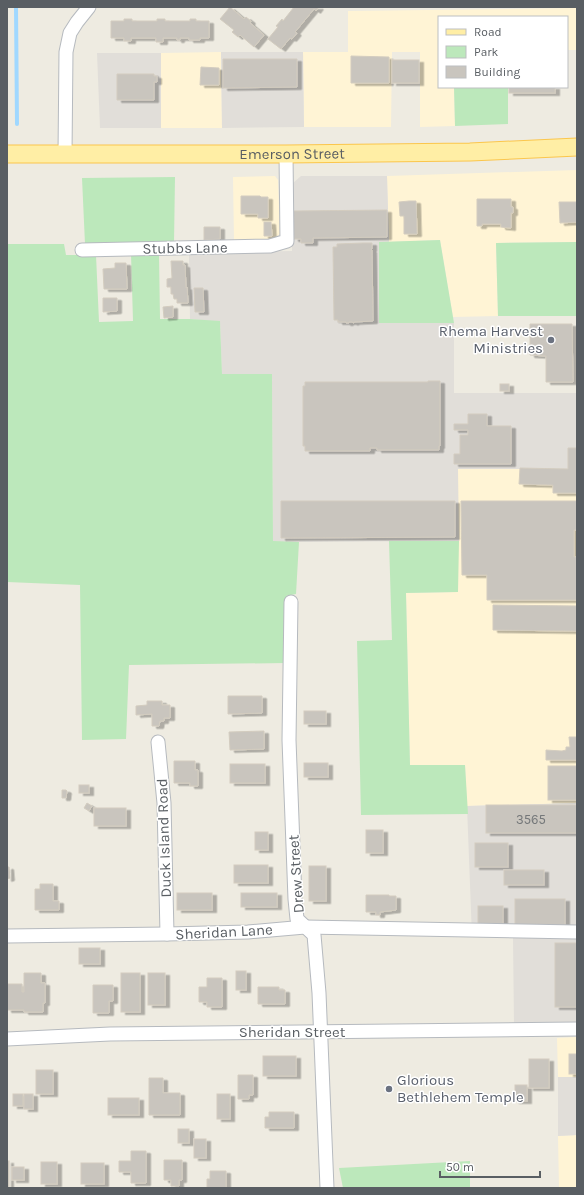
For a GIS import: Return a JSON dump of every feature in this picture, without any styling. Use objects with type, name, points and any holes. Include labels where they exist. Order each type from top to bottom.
[{"type":"main road","name":"Emerson Street","points":[[7,154],[286,154],[470,152],[577,147]]},
{"type":"street","points":[[65,154],[66,52],[70,33],[89,7]]},
{"type":"street","name":"Stubbs Lane","points":[[82,250],[270,246],[286,241],[286,154]]},
{"type":"street","name":"Drew Street","points":[[291,602],[289,740],[295,899],[297,919],[314,935],[327,1188]]},
{"type":"street","name":"Duck Island Road","points":[[158,742],[164,803],[167,934]]},
{"type":"street","name":"Sheridan Lane","points":[[7,936],[248,932],[305,927],[577,932]]},
{"type":"street","name":"Sheridan Street","points":[[7,1039],[110,1034],[577,1029]]},
{"type":"shaded area","points":[[577,8],[577,50],[568,50],[568,16],[438,16],[438,88],[454,88],[455,126],[420,127],[420,52],[392,52],[391,127],[304,127],[303,52],[348,52],[348,11]]},
{"type":"shaded area","points":[[221,52],[222,128],[161,128],[161,53]]},
{"type":"shaded area","points":[[221,52],[303,52],[304,127],[222,128]]},
{"type":"shaded area","points":[[97,53],[161,53],[161,128],[100,128]]},
{"type":"shaded area","points":[[577,170],[577,242],[496,243],[498,316],[453,317],[440,240],[389,242],[387,176]]},
{"type":"shaded area","points":[[275,176],[278,180],[280,234],[269,242],[234,242],[233,177]]},
{"type":"shaded area","points":[[301,176],[387,176],[389,242],[379,242],[379,323],[454,323],[454,393],[577,393],[577,469],[458,469],[459,541],[273,542],[272,374],[222,374],[220,322],[190,319],[189,253],[292,251],[293,183]]},
{"type":"shaded area","points":[[458,469],[577,469],[577,803],[467,806],[465,765],[410,765],[406,593],[458,592]]},
{"type":"shaded area","points":[[577,803],[577,1022],[514,1024],[513,938],[472,937],[467,806]]},
{"type":"shaded area","points":[[577,1037],[577,1077],[558,1077],[557,1038]]},
{"type":"shaded area","points":[[558,1077],[577,1077],[577,1135],[558,1136]]},
{"type":"shaded area","points":[[577,1135],[577,1188],[559,1188],[558,1136]]},
{"type":"green space","points":[[454,88],[508,88],[508,124],[455,126]]},
{"type":"green space","points":[[175,177],[174,243],[85,244],[82,178]]},
{"type":"green space","points":[[440,240],[454,323],[379,323],[379,242]]},
{"type":"green space","points":[[577,242],[577,316],[498,316],[496,243]]},
{"type":"green space","points":[[7,244],[64,244],[66,255],[96,255],[99,322],[133,321],[131,254],[159,254],[160,319],[220,321],[222,374],[272,374],[273,541],[299,542],[296,594],[286,596],[285,663],[129,665],[126,739],[82,740],[80,585],[7,582]]},
{"type":"green space","points":[[389,541],[459,541],[458,592],[406,593],[410,765],[465,765],[468,814],[361,815],[357,641],[392,640]]},
{"type":"green space","points":[[470,1161],[470,1188],[343,1188],[339,1168]]},
{"type":"building","points":[[230,7],[244,19],[246,17],[251,21],[250,23],[264,35],[254,47],[240,35],[238,37],[232,32],[234,30],[220,19]]},
{"type":"building","points":[[294,7],[319,7],[316,11],[314,9],[295,32],[297,33],[292,39],[290,38],[281,49],[268,39],[278,27],[276,26],[282,19],[283,21]]},
{"type":"building","points":[[124,19],[132,19],[132,21],[157,21],[157,19],[165,19],[165,21],[190,21],[190,19],[196,19],[196,21],[209,21],[209,38],[189,40],[189,38],[180,38],[180,40],[177,40],[177,38],[163,38],[163,42],[156,42],[156,38],[131,38],[131,41],[124,41],[124,38],[111,38],[111,21],[124,21]]},
{"type":"building","points":[[351,56],[389,57],[389,83],[351,83]]},
{"type":"building","points":[[223,59],[297,59],[297,87],[223,88]]},
{"type":"building","points":[[392,60],[419,60],[419,83],[392,83]]},
{"type":"building","points":[[201,67],[219,68],[219,85],[200,85]]},
{"type":"building","points":[[117,74],[154,74],[154,76],[157,76],[157,82],[154,82],[154,100],[117,100]]},
{"type":"building","points":[[509,88],[555,88],[555,93],[509,93]]},
{"type":"building","points":[[241,196],[268,197],[268,218],[258,218],[258,214],[241,214]]},
{"type":"building","points":[[477,199],[511,199],[513,213],[511,213],[511,228],[501,227],[501,224],[482,224],[482,226],[477,226]]},
{"type":"building","points":[[416,201],[417,234],[404,234],[404,216],[400,216],[399,202]]},
{"type":"building","points":[[559,202],[577,202],[577,222],[560,223]]},
{"type":"building","points":[[387,210],[387,237],[313,238],[313,243],[301,243],[301,239],[294,239],[293,211]]},
{"type":"building","points":[[264,222],[271,222],[272,236],[264,236]]},
{"type":"building","points":[[204,227],[220,227],[220,239],[204,240]]},
{"type":"building","points":[[372,243],[373,321],[354,323],[338,322],[338,320],[334,320],[333,247],[337,247],[337,244]]},
{"type":"building","points":[[171,261],[183,261],[183,265],[185,265],[188,303],[177,303],[177,299],[174,299],[173,294],[171,294],[171,287],[167,287],[167,279],[172,278]]},
{"type":"building","points":[[115,263],[126,263],[127,289],[104,289],[103,269],[115,268]]},
{"type":"building","points":[[194,288],[203,288],[204,312],[195,312]]},
{"type":"building","points":[[103,298],[117,298],[117,311],[103,312]]},
{"type":"building","points":[[173,306],[173,317],[164,318],[163,307]]},
{"type":"building","name":"Rhema Harvest Ministries","points":[[530,324],[572,324],[573,382],[546,382],[546,356],[530,355]]},
{"type":"building","points":[[440,381],[439,450],[377,450],[377,448],[370,448],[370,451],[305,451],[305,446],[303,446],[303,386],[305,386],[305,382]]},
{"type":"building","points":[[500,384],[509,384],[509,391],[500,391]]},
{"type":"building","points":[[468,414],[487,414],[487,426],[511,426],[511,464],[454,464],[454,454],[460,454],[460,435],[468,435],[468,430],[454,430],[454,424],[468,424]]},
{"type":"building","points":[[568,448],[577,448],[577,493],[553,493],[553,485],[519,484],[520,468],[568,469]]},
{"type":"building","points":[[281,501],[455,501],[455,537],[281,538]]},
{"type":"building","points":[[461,501],[577,501],[577,530],[574,530],[574,557],[577,557],[577,600],[487,600],[487,575],[462,575]]},
{"type":"building","points":[[493,605],[577,606],[577,631],[493,630]]},
{"type":"building","points":[[228,696],[262,696],[262,713],[228,714]]},
{"type":"building","points":[[147,701],[162,701],[162,705],[170,705],[170,718],[164,718],[164,721],[160,721],[159,726],[152,726],[152,714],[136,715],[136,706],[147,705]]},
{"type":"building","points":[[304,711],[326,711],[326,724],[304,724]]},
{"type":"building","points":[[264,731],[264,749],[230,750],[229,732]]},
{"type":"building","points":[[569,737],[577,737],[577,760],[546,760],[546,750],[562,751],[566,750],[566,747],[570,747]]},
{"type":"building","points":[[174,761],[195,761],[195,770],[198,770],[198,786],[190,786],[190,783],[174,783]]},
{"type":"building","points":[[304,763],[328,763],[328,777],[304,777]]},
{"type":"building","points":[[230,764],[265,764],[265,783],[230,783]]},
{"type":"building","points":[[548,766],[577,766],[577,800],[548,800]]},
{"type":"building","points":[[79,785],[89,785],[89,793],[79,793]]},
{"type":"building","points":[[62,790],[67,791],[66,798],[62,798]]},
{"type":"building","points":[[87,803],[92,806],[89,811],[84,808]]},
{"type":"building","points":[[486,805],[577,805],[577,833],[486,833]]},
{"type":"building","points":[[94,808],[126,808],[126,826],[94,826]]},
{"type":"building","points":[[366,830],[383,830],[383,853],[366,853]]},
{"type":"building","points":[[255,832],[268,832],[268,850],[255,850]]},
{"type":"building","points":[[475,843],[508,843],[508,867],[475,867]]},
{"type":"building","points":[[234,865],[268,865],[268,883],[234,883]]},
{"type":"building","points":[[309,866],[326,866],[326,901],[309,901]]},
{"type":"building","points":[[7,867],[9,867],[10,878],[7,879]]},
{"type":"building","points":[[504,870],[544,870],[544,885],[504,885]]},
{"type":"building","points":[[40,884],[53,884],[53,901],[59,901],[59,910],[35,910],[35,889],[40,889]]},
{"type":"building","points":[[177,893],[212,893],[212,910],[177,910]]},
{"type":"building","points":[[241,893],[277,893],[277,907],[241,907]]},
{"type":"building","points":[[366,895],[396,896],[396,910],[380,912],[380,915],[376,915],[376,912],[366,912]]},
{"type":"building","points":[[515,899],[565,899],[565,929],[515,929]]},
{"type":"building","points":[[478,906],[503,906],[503,925],[478,925]]},
{"type":"building","points":[[555,943],[577,943],[577,1007],[555,1007]]},
{"type":"building","points":[[79,948],[100,948],[100,964],[79,964]]},
{"type":"building","points":[[236,971],[246,971],[246,990],[236,990]]},
{"type":"building","points":[[24,973],[41,973],[41,983],[45,983],[45,1003],[43,1003],[43,1012],[7,1010],[7,984],[22,984],[22,992],[24,992]]},
{"type":"building","points":[[121,973],[140,973],[140,1012],[121,1012]]},
{"type":"building","points":[[148,973],[165,973],[165,1005],[148,1005]]},
{"type":"building","points":[[207,978],[222,978],[222,1007],[207,1007],[207,1002],[199,1002],[199,987],[207,987]]},
{"type":"building","points":[[93,985],[113,985],[113,1001],[109,1001],[109,1013],[93,1013]]},
{"type":"building","points":[[258,987],[279,987],[279,990],[285,990],[285,1004],[258,1004]]},
{"type":"building","points":[[569,1054],[577,1054],[577,1074],[569,1074]]},
{"type":"building","points":[[263,1056],[296,1056],[296,1076],[263,1076]]},
{"type":"building","points":[[529,1059],[549,1059],[549,1088],[529,1088]]},
{"type":"building","points":[[36,1070],[53,1070],[53,1094],[36,1094]]},
{"type":"building","points":[[238,1075],[253,1075],[253,1095],[249,1095],[249,1099],[238,1099]]},
{"type":"building","points":[[149,1078],[163,1078],[163,1093],[180,1093],[180,1115],[149,1115]]},
{"type":"building","points":[[515,1085],[527,1085],[527,1101],[515,1101]]},
{"type":"building","points":[[13,1094],[23,1094],[23,1106],[13,1106]]},
{"type":"building","points":[[24,1094],[33,1094],[33,1109],[24,1109]]},
{"type":"building","points":[[217,1094],[230,1094],[230,1119],[217,1119]]},
{"type":"building","points":[[108,1098],[139,1098],[139,1115],[108,1115]]},
{"type":"building","points":[[269,1112],[294,1112],[294,1128],[265,1128],[265,1117],[269,1117]]},
{"type":"building","points":[[178,1129],[189,1129],[189,1143],[178,1143]]},
{"type":"building","points":[[194,1139],[206,1139],[206,1158],[194,1158]]},
{"type":"building","points":[[131,1151],[146,1151],[146,1183],[131,1183],[131,1172],[119,1172],[119,1161],[131,1161]]},
{"type":"building","points":[[164,1160],[182,1160],[182,1180],[179,1180],[179,1186],[171,1186],[171,1180],[164,1180]]},
{"type":"building","points":[[7,1161],[9,1161],[9,1187],[7,1187]]},
{"type":"building","points":[[41,1162],[57,1162],[57,1184],[41,1184]]},
{"type":"building","points":[[81,1163],[104,1163],[104,1184],[81,1184]]},
{"type":"building","points":[[12,1167],[24,1167],[24,1180],[12,1180]]},
{"type":"building","points":[[210,1171],[226,1171],[226,1188],[207,1188],[207,1179],[210,1179]]},
{"type":"waterway","points":[[16,7],[17,124]]},
{"type":"place","name":"Rhema Harvest Ministries","points":[[551,340]]},
{"type":"place","name":"Glorious Bethlehem Temple","points":[[389,1089]]}]
